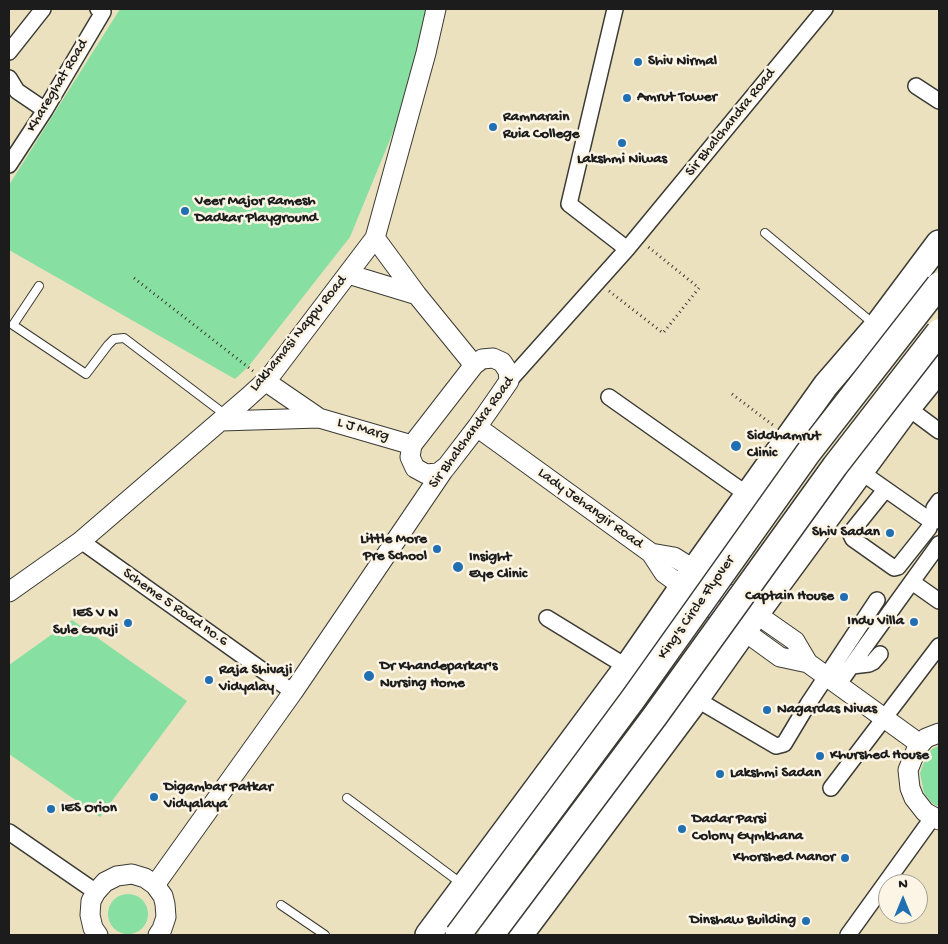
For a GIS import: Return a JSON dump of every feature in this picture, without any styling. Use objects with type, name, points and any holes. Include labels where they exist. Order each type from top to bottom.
[{"type":"highway","points":[[428,935],[627,667],[826,385],[877,326],[939,244]]},
{"type":"highway","name":"King's Circle Flyover","points":[[458,935],[633,699],[808,453],[939,285]]},
{"type":"highway","name":"King's Circle Flyover","points":[[491,935],[655,716],[835,466],[939,332]]},
{"type":"highway","points":[[520,935],[696,699],[908,408],[939,369]]},
{"type":"street","points":[[9,52],[43,9]]},
{"type":"street","name":"Lakhamasi Nappu Road","points":[[9,592],[81,542],[265,381],[375,238],[426,53],[436,9]]},
{"type":"street","points":[[615,9],[569,204],[627,249]]},
{"type":"street","name":"Sir Bhalchandra Road","points":[[155,886],[293,692],[447,466],[509,381],[627,249],[825,9]]},
{"type":"street","name":"Khareghat Road","points":[[9,165],[45,110],[102,10]]},
{"type":"street","points":[[9,78],[13,92],[45,110]]},
{"type":"street","points":[[916,86],[939,101]]},
{"type":"street","points":[[375,238],[417,295],[474,365]]},
{"type":"street","points":[[348,274],[417,295]]},
{"type":"street","points":[[447,466],[438,473],[426,474],[415,468],[410,457],[412,445],[474,365],[482,359],[493,358],[502,362],[508,370],[509,381]]},
{"type":"street","name":"L J Marg","points":[[265,381],[319,418],[412,445]]},
{"type":"street","points":[[609,397],[748,495]]},
{"type":"street","points":[[908,408],[939,431]]},
{"type":"street","points":[[224,418],[319,418]]},
{"type":"street","name":"Lady Jehangir Road","points":[[476,427],[651,553],[674,557],[688,578],[750,623],[795,641],[808,663],[920,744]]},
{"type":"street","points":[[861,472],[928,520],[930,524],[898,568],[890,567],[851,535],[852,531],[885,490]]},
{"type":"street","points":[[939,502],[934,508],[934,517],[939,521]]},
{"type":"street","name":"Scheme 5 Road no.6","points":[[81,542],[293,692]]},
{"type":"street","points":[[832,681],[852,666],[939,544]]},
{"type":"street","points":[[912,582],[939,601]]},
{"type":"street","points":[[696,699],[776,746],[784,744],[832,681],[877,600]]},
{"type":"street","points":[[547,618],[627,667]]},
{"type":"street","points":[[830,788],[939,646]]},
{"type":"street","points":[[852,666],[869,664],[880,654]]},
{"type":"street","points":[[848,935],[936,819],[925,812],[914,798],[910,788],[908,770],[916,748],[926,738],[939,733]]},
{"type":"street","points":[[9,832],[96,892]]},
{"type":"street","points":[[98,935],[93,928],[90,915],[92,901],[96,892],[105,882],[118,876],[132,874],[145,878],[163,896],[166,917],[158,935]]},
{"type":"lane","points":[[765,233],[877,326]]},
{"type":"lane","points":[[39,286],[13,325],[86,374],[108,344],[114,339],[124,338],[224,418]]},
{"type":"lane","points":[[347,798],[465,886]]},
{"type":"lane","points":[[280,905],[325,935]]},
{"type":"path","points":[[598,282],[663,333],[699,288],[637,237]]},
{"type":"path","points":[[134,278],[265,381]]},
{"type":"path","points":[[732,394],[778,428]]},
{"type":"green space","name":"Veer Major Ramesh Dadkar Playground","points":[[120,9],[436,9],[426,52],[350,237],[248,367],[235,379],[9,250],[9,185]]},
{"type":"green space","points":[[72,620],[187,701],[100,817],[9,754],[9,665]]},
{"type":"green space","points":[[939,746],[939,807],[932,803],[924,793],[920,773],[926,757],[932,749]]},
{"type":"green space","points":[[124,894],[132,894],[139,897],[145,903],[148,914],[145,925],[139,931],[132,934],[124,934],[117,931],[111,925],[108,918],[108,910],[111,903],[117,897]]},
{"type":"place","name":"Shiv Nirmal","points":[[638,62]]},
{"type":"place","name":"Amrut Tower","points":[[627,98]]},
{"type":"place","name":"Ramnarain Ruia College","points":[[493,127]]},
{"type":"place","name":"Lakshmi Niwas","points":[[622,143]]},
{"type":"place","name":"Veer Major Ramesh Dadkar Playground","points":[[185,211]]},
{"type":"place","name":"Siddhamrut Clinic","points":[[736,446]]},
{"type":"place","name":"Shiv Sadan","points":[[890,533]]},
{"type":"place","name":"Little More Pre School","points":[[437,549]]},
{"type":"place","name":"Insight Eye Clinic","points":[[458,567]]},
{"type":"place","name":"Captain House","points":[[844,597]]},
{"type":"place","name":"Indu Villa","points":[[914,622]]},
{"type":"place","name":"IES V N Sule Guruji","points":[[128,623]]},
{"type":"place","name":"Dr Khandeparkar's Nursing Home","points":[[369,676]]},
{"type":"place","name":"Raja Shivaji Vidyalay","points":[[209,680]]},
{"type":"place","name":"Nagardas Nivas","points":[[767,710]]},
{"type":"place","name":"Khurshed House","points":[[820,756]]},
{"type":"place","name":"Lakshmi Sadan","points":[[720,774]]},
{"type":"place","name":"Digambar Patkar Vidyalaya","points":[[154,797]]},
{"type":"place","name":"IES Orion","points":[[51,809]]},
{"type":"place","name":"Dadar Parsi Colony Gymkhana","points":[[682,829]]},
{"type":"place","name":"Khorshed Manor","points":[[845,858]]},
{"type":"place","name":"Dinshaw Building","points":[[806,921]]}]
